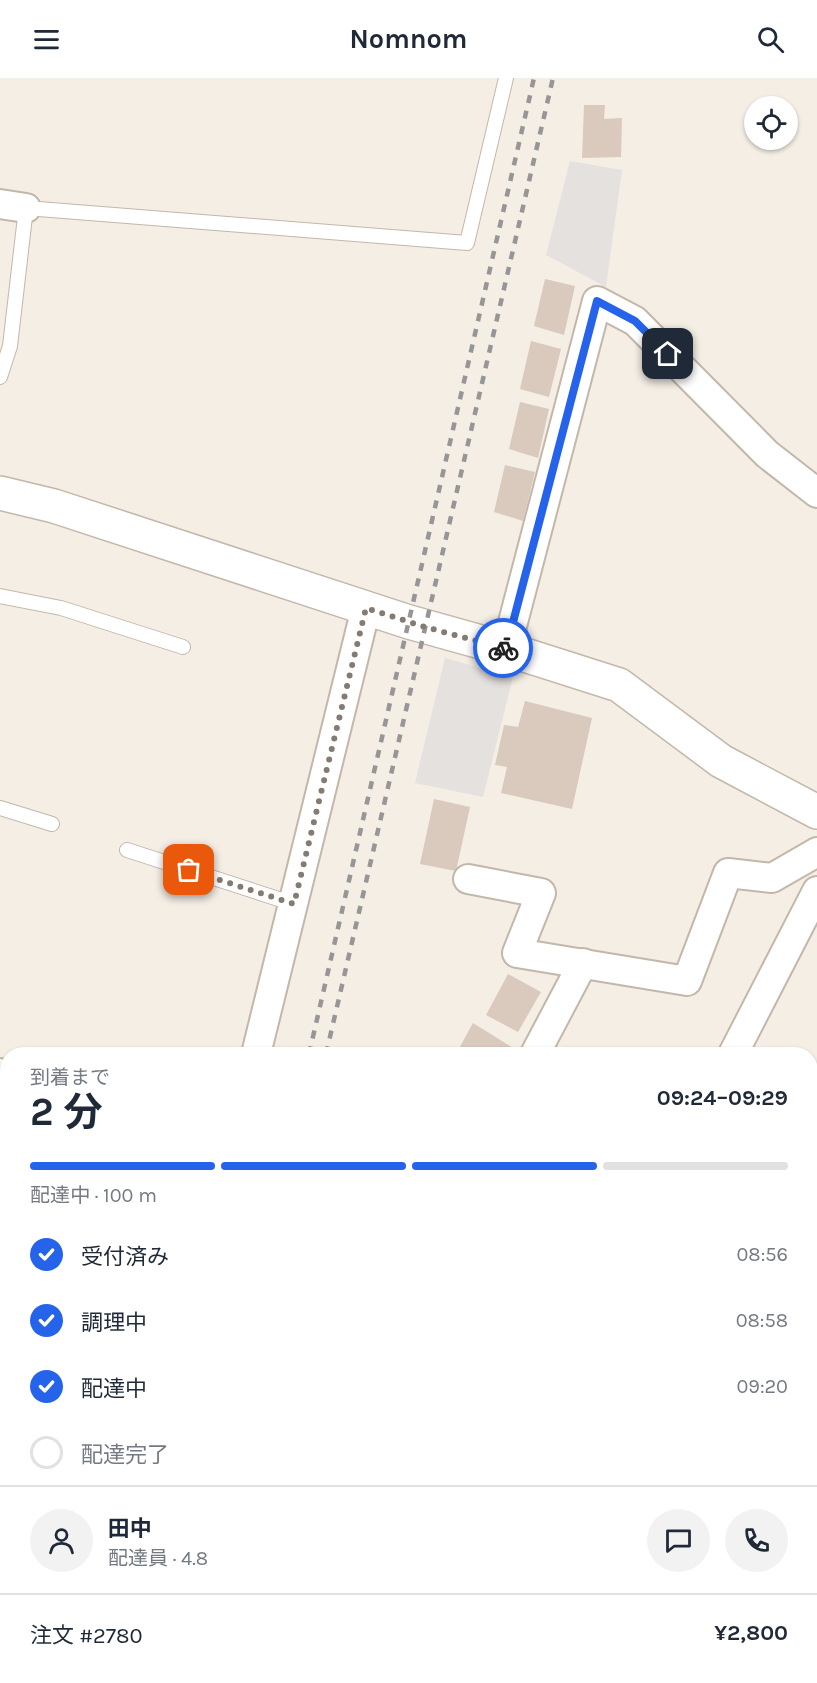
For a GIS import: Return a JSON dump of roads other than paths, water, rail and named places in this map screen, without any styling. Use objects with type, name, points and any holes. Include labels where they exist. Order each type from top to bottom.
[{"type":"street","points":[[506,649],[597,301],[635,321],[767,454],[817,493]]},
{"type":"street","points":[[0,493],[54,506],[425,627],[506,649],[619,685],[721,761],[817,812]]},
{"type":"street","points":[[258,1047],[366,608]]},
{"type":"street","points":[[468,879],[541,893],[517,952],[687,981],[728,873],[772,878],[817,852]]},
{"type":"street","points":[[737,1047],[817,891]]},
{"type":"street","points":[[539,1047],[583,963]]},
{"type":"lane","points":[[0,377],[10,346],[13,206],[467,243],[506,78]]},
{"type":"lane","points":[[0,596],[61,608],[183,647]]},
{"type":"lane","points":[[0,808],[52,824]]},
{"type":"lane","points":[[127,850],[294,904]]},
{"type":"railway","points":[[311,1047],[534,78]]},
{"type":"railway","points":[[328,1047],[553,78]]}]
